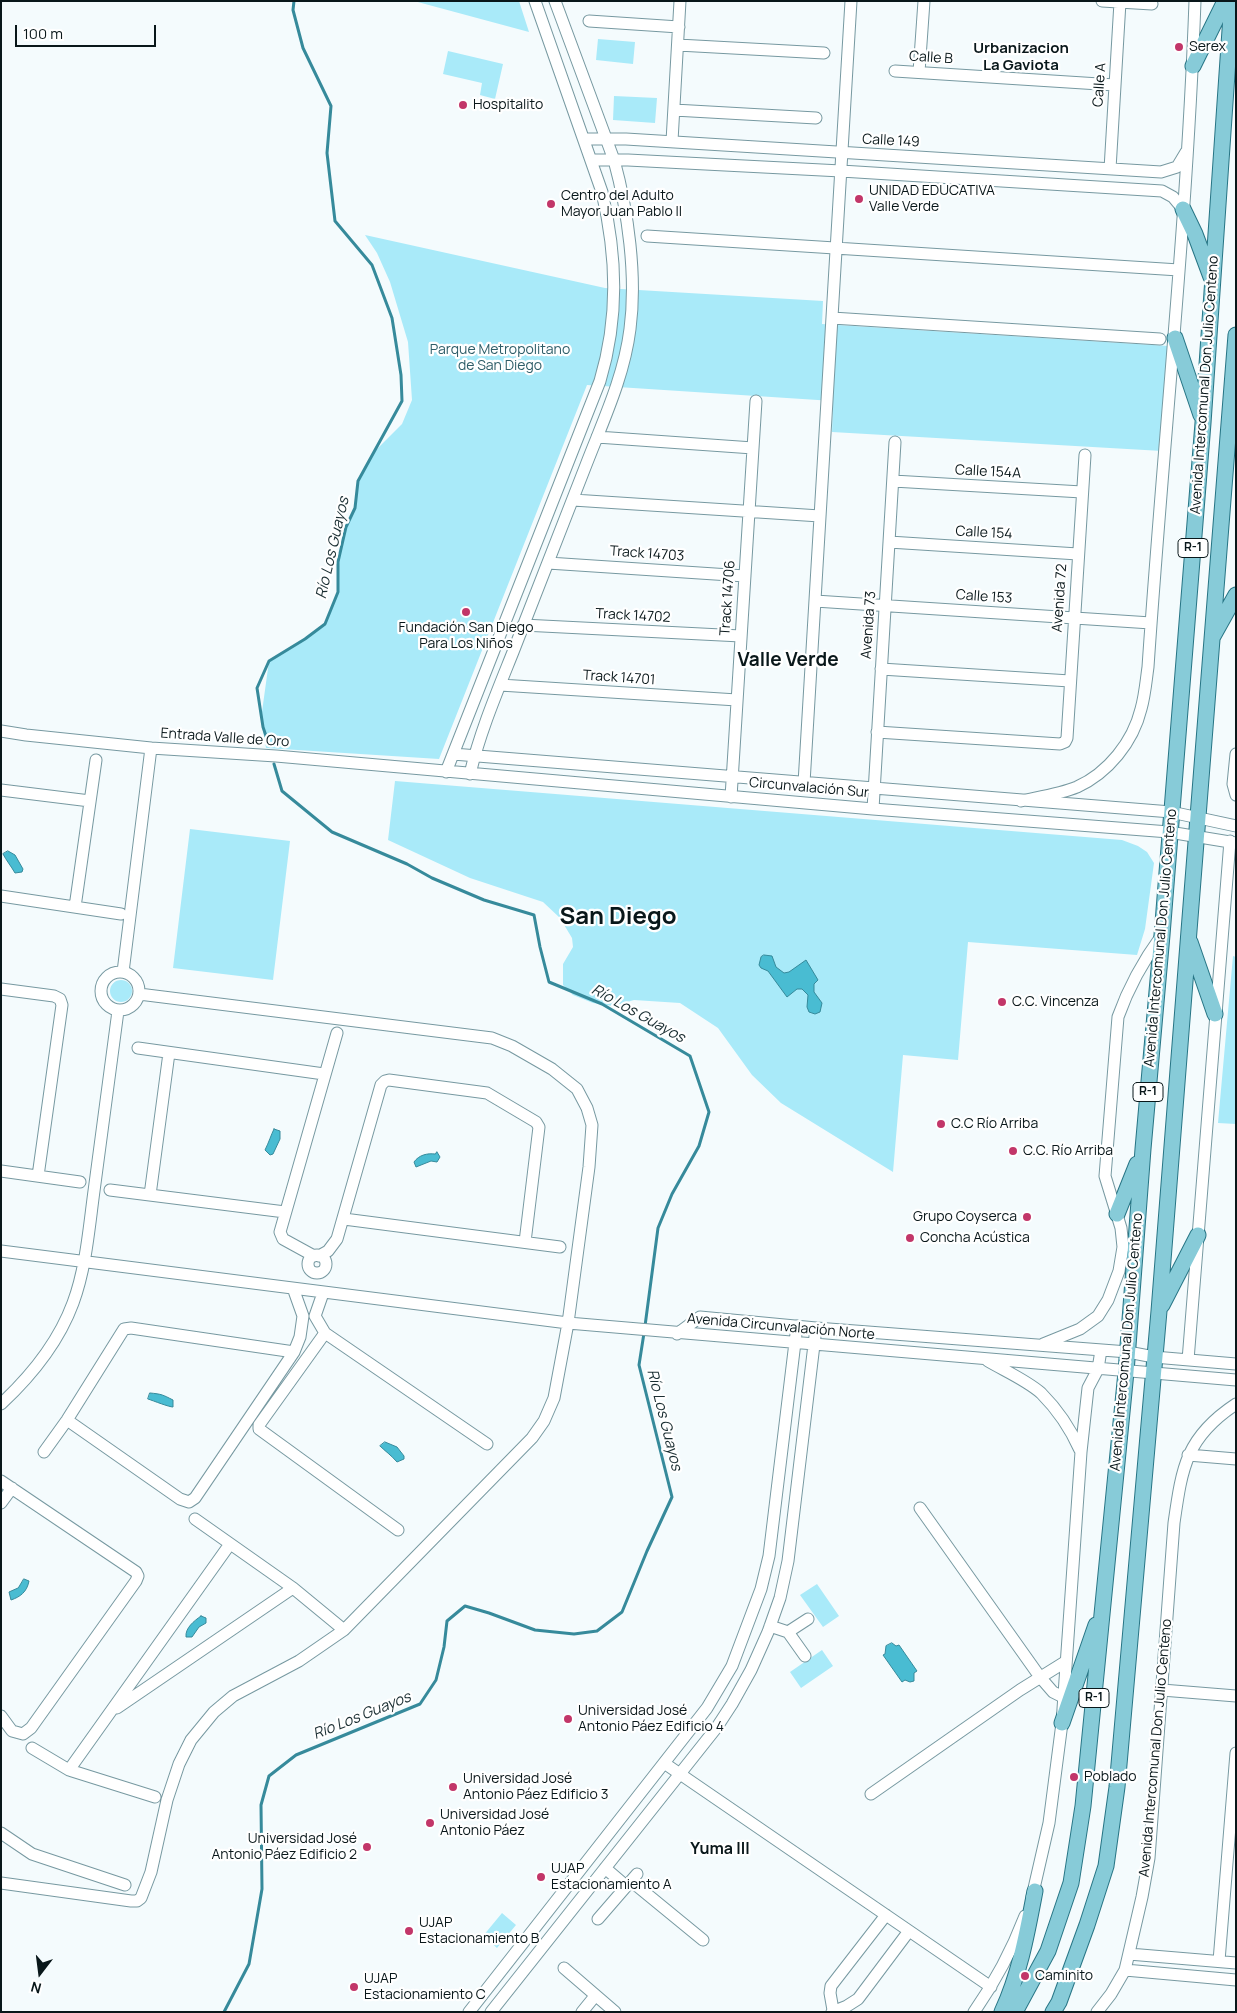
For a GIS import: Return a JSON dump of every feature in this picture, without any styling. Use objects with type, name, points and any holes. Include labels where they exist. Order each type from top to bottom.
[{"type":"main road","points":[[1193,66],[1225,1]]},
{"type":"main road","name":"Avenida Intercomunal Don Julio Centeno","points":[[1015,2012],[1048,1951],[1071,1884],[1083,1806],[1128,1352],[1143,1149],[1204,422],[1232,1]]},
{"type":"main road","points":[[1183,208],[1213,283]]},
{"type":"main road","name":"Avenida Intercomunal Don Julio Centeno","points":[[1053,2012],[1059,2002],[1087,1926],[1106,1866],[1117,1786],[1159,1311],[1197,837],[1210,642],[1236,335]]},
{"type":"main road","points":[[1167,338],[1204,422]]},
{"type":"main road","points":[[1210,642],[1236,595]]},
{"type":"main road","points":[[1188,937],[1215,1014]]},
{"type":"main road","points":[[1117,1214],[1143,1149]]},
{"type":"main road","points":[[1159,1311],[1198,1235]]},
{"type":"main road","points":[[1062,1724],[1104,1600]]},
{"type":"main road","points":[[1002,2012],[1021,1962],[1035,1891]]},
{"type":"street","points":[[446,772],[530,562],[603,370],[611,337],[614,294],[612,244],[602,192],[535,1]]},
{"type":"street","points":[[470,774],[474,756],[500,685],[620,374],[630,328],[632,293],[629,234],[625,204],[614,160],[555,1]]},
{"type":"street","points":[[672,142],[680,1]]},
{"type":"street","points":[[804,783],[851,1]]},
{"type":"street","points":[[919,72],[924,1]]},
{"type":"street","points":[[1102,1],[1152,4]]},
{"type":"street","points":[[1021,802],[1076,788],[1099,775],[1120,753],[1132,733],[1141,710],[1148,667],[1167,338],[1178,270],[1196,1]]},
{"type":"street","name":"Calle A","points":[[1110,169],[1120,2]]},
{"type":"street","points":[[589,21],[679,27]]},
{"type":"street","points":[[678,45],[824,53]]},
{"type":"street","name":"Calle B","points":[[895,71],[1115,85]]},
{"type":"street","points":[[674,110],[816,118]]},
{"type":"street","name":"Calle 149","points":[[584,139],[605,138],[1169,171],[1176,167],[1187,150]]},
{"type":"street","points":[[591,160],[840,171],[1162,191],[1174,197],[1183,208]]},
{"type":"street","points":[[647,236],[1178,270]]},
{"type":"street","points":[[832,318],[1167,338]]},
{"type":"street","name":"Track 14706","points":[[731,797],[756,401]]},
{"type":"street","points":[[597,437],[753,448]]},
{"type":"street","name":"Avenida 73","points":[[872,809],[895,442]]},
{"type":"street","name":"Avenida 72","points":[[877,732],[1060,744],[1065,742],[1067,738],[1085,456]]},
{"type":"street","name":"Calle 154A","points":[[893,481],[1082,492]]},
{"type":"street","points":[[572,500],[820,516]]},
{"type":"street","name":"Calle 154","points":[[889,542],[1078,554]]},
{"type":"street","name":"Track 14703","points":[[548,563],[745,576]]},
{"type":"street","name":"Calle 153","points":[[815,601],[1151,622]]},
{"type":"street","name":"Track 14702","points":[[523,625],[741,636]]},
{"type":"street","points":[[881,669],[1070,681]]},
{"type":"street","name":"Track 14701","points":[[500,685],[737,700]]},
{"type":"street","name":"Entrada Valle de Oro","points":[[1,731],[151,748],[286,757],[446,772]]},
{"type":"street","points":[[123,972],[151,748]]},
{"type":"street","name":"Circunvalación Sur","points":[[453,754],[1021,802],[1171,812],[1198,818]]},
{"type":"street","points":[[1236,754],[1233,784],[1236,795]]},
{"type":"street","points":[[75,907],[96,760]]},
{"type":"street","name":"Circunvalación Sur","points":[[446,772],[872,809],[1169,832],[1197,837]]},
{"type":"street","points":[[1,790],[90,801]]},
{"type":"street","points":[[1198,818],[1236,826]]},
{"type":"street","points":[[1188,1360],[1215,1014],[1233,842],[1197,837]]},
{"type":"street","points":[[1,896],[121,914]]},
{"type":"street","points":[[1039,1346],[1080,1329],[1098,1316],[1108,1300],[1117,1279],[1121,1261],[1122,1238],[1117,1214],[1105,1176],[1118,1017],[1142,963],[1162,935]]},
{"type":"street","points":[[123,972],[129,974],[138,982],[139,994],[134,1005],[124,1010],[118,1010],[112,1009],[103,1001],[100,989],[102,983],[111,974],[123,972]]},
{"type":"street","points":[[1,990],[54,996],[60,999],[62,1005],[38,1176]]},
{"type":"street","points":[[1,1883],[137,1901],[141,1898],[150,1872],[167,1800],[179,1764],[191,1740],[214,1712],[233,1696],[299,1661],[344,1630],[532,1438],[544,1421],[554,1398],[568,1323],[590,1160],[592,1125],[587,1108],[577,1089],[558,1074],[512,1046],[492,1038],[139,994]]},
{"type":"street","points":[[1,1404],[24,1380],[61,1330],[77,1291],[84,1262],[118,1010]]},
{"type":"street","points":[[317,1256],[283,1239],[280,1232],[337,1033]]},
{"type":"street","points":[[138,1048],[324,1074]]},
{"type":"street","points":[[150,1195],[170,1053]]},
{"type":"street","points":[[67,1420],[180,1499],[189,1502],[195,1498],[294,1352],[318,1292],[315,1273],[310,1270],[308,1263],[328,1251],[335,1244],[344,1219],[381,1085],[385,1081],[488,1094],[536,1122],[539,1127],[525,1242]]},
{"type":"street","points":[[1,1171],[80,1182]]},
{"type":"street","points":[[110,1190],[285,1212]]},
{"type":"street","points":[[344,1219],[560,1247]]},
{"type":"street","points":[[1,1251],[568,1323],[677,1334]]},
{"type":"street","points":[[293,1288],[309,1316],[325,1333],[487,1444]]},
{"type":"street","name":"Avenida Circunvalación Norte","points":[[677,1334],[700,1317],[816,1328],[1128,1352],[1154,1365],[1236,1380]]},
{"type":"street","points":[[469,2012],[707,1708],[732,1666],[761,1589],[769,1556],[797,1326]]},
{"type":"street","points":[[44,1452],[67,1420],[124,1329],[131,1328],[294,1352]]},
{"type":"street","points":[[491,2012],[717,1727],[751,1670],[780,1598],[788,1561],[816,1328]]},
{"type":"street","points":[[325,1333],[259,1425],[259,1429],[398,1530]]},
{"type":"street","name":"Avenida Circunvalación Norte","points":[[677,1334],[1126,1372],[1154,1365],[1188,1360],[1236,1364]]},
{"type":"street","points":[[974,2012],[991,1987],[1016,1939],[1035,1891],[1049,1824],[1062,1724],[1081,1452],[1088,1388],[1098,1369],[1101,1350]]},
{"type":"street","points":[[984,1359],[1021,1379],[1040,1393],[1073,1435],[1081,1452]]},
{"type":"street","name":"Avenida Intercomunal Don Julio Centeno","points":[[1096,2012],[1111,1994],[1125,1970],[1148,1858],[1174,1523],[1180,1481],[1188,1455],[1202,1432],[1220,1415],[1236,1404]]},
{"type":"street","points":[[1188,1455],[1236,1459]]},
{"type":"street","points":[[1,1481],[136,1572],[138,1576],[31,1728],[23,1734],[12,1731],[1,1716]]},
{"type":"street","points":[[1,1503],[12,1488]]},
{"type":"street","points":[[920,1508],[1040,1677],[1052,1692],[1063,1697]]},
{"type":"street","points":[[195,1520],[293,1588],[344,1630]]},
{"type":"street","points":[[69,1770],[230,1544]]},
{"type":"street","points":[[110,1712],[293,1588]]},
{"type":"street","points":[[788,1632],[808,1619]]},
{"type":"street","points":[[770,1626],[788,1632],[805,1656]]},
{"type":"street","points":[[871,1794],[1040,1677],[1065,1662]]},
{"type":"street","points":[[1162,1690],[1236,1696]]},
{"type":"street","points":[[32,1748],[69,1770],[155,1797]]},
{"type":"street","points":[[1219,1962],[1236,1754]]},
{"type":"street","points":[[664,1763],[991,1987]]},
{"type":"street","points":[[1,1833],[32,1854],[124,1885]]},
{"type":"street","points":[[605,1868],[631,1880],[703,1940]]},
{"type":"street","points":[[598,1919],[631,1880]]},
{"type":"street","points":[[886,1915],[831,1986],[830,1993],[833,2011],[847,2006],[858,1999],[909,1930]]},
{"type":"street","points":[[543,1918],[557,1928]]},
{"type":"street","points":[[1129,1954],[1236,1963]]},
{"type":"street","points":[[564,1968],[615,2012]]},
{"type":"street","points":[[1125,1970],[1236,1980]]},
{"type":"street","points":[[582,2012],[595,1996]]},
{"type":"green space","points":[[414,1],[519,1],[529,32]]},
{"type":"green space","points":[[598,39],[635,42],[633,64],[596,60]]},
{"type":"green space","points":[[448,51],[503,64],[495,99],[480,95],[482,83],[443,74]]},
{"type":"green space","points":[[614,96],[657,98],[655,123],[613,120]]},
{"type":"green space","name":"Parque Metropolitano de San Diego","points":[[365,235],[605,288],[823,301],[822,324],[1169,346],[1162,451],[832,432],[833,401],[587,385],[439,759],[266,748],[261,719],[269,661],[325,624],[338,592],[338,562],[346,527],[355,508],[358,481],[375,451],[402,424],[412,400],[408,342],[390,282],[377,253]]},
{"type":"green space","points":[[395,781],[1122,840],[1138,846],[1147,852],[1154,863],[1145,929],[1137,955],[968,942],[958,1060],[903,1055],[893,1172],[781,1103],[752,1075],[718,1028],[680,1003],[634,1000],[613,1006],[593,1003],[573,995],[563,985],[563,964],[573,947],[572,938],[560,918],[543,902],[470,878],[388,840]]},
{"type":"green space","points":[[190,829],[290,841],[273,980],[173,968]]},
{"type":"green space","points":[[1233,956],[1236,957],[1236,1124],[1218,1123]]},
{"type":"green space","points":[[121,980],[131,987],[132,991],[125,1001],[121,1002],[111,995],[110,991],[117,981]]},
{"type":"green space","points":[[817,1584],[839,1616],[823,1627],[800,1595]]},
{"type":"green space","points":[[822,1650],[833,1666],[801,1688],[790,1672]]},
{"type":"green space","points":[[502,1913],[516,1925],[497,1948],[483,1936]]},
{"type":"shaded area","points":[[8,851],[15,855],[23,869],[22,872],[15,873],[3,854]]},
{"type":"shaded area","points":[[764,955],[772,956],[776,967],[784,973],[789,972],[806,960],[818,980],[814,984],[814,992],[822,1003],[820,1012],[815,1014],[809,1012],[807,1007],[808,995],[802,989],[797,989],[787,997],[768,971],[759,965],[761,957]]},
{"type":"shaded area","points":[[274,1129],[280,1131],[280,1139],[273,1154],[270,1155],[265,1150]]},
{"type":"shaded area","points":[[437,1152],[440,1157],[437,1162],[431,1161],[416,1167],[414,1162],[418,1158]]},
{"type":"shaded area","points":[[150,1393],[162,1395],[173,1400],[173,1407],[148,1399]]},
{"type":"shaded area","points":[[385,1442],[397,1447],[404,1456],[404,1459],[397,1462],[380,1446]]},
{"type":"shaded area","points":[[24,1579],[29,1581],[27,1588],[20,1596],[11,1600],[9,1592],[18,1588]]},
{"type":"shaded area","points":[[201,1616],[206,1618],[206,1623],[199,1627],[192,1637],[186,1637],[188,1628]]},
{"type":"shaded area","points":[[892,1643],[896,1646],[899,1645],[917,1671],[914,1673],[914,1681],[905,1680],[902,1682],[883,1655],[885,1654],[886,1646]]},
{"type":"waterway","name":"Río Los Guayos","points":[[268,742],[263,727],[257,688],[269,661],[325,624],[338,592],[338,562],[346,527],[355,508],[358,481],[402,401],[401,375],[392,318],[372,265],[335,221],[327,153],[331,106],[303,48],[293,10],[294,1]]},
{"type":"waterway","name":"Río Los Guayos","points":[[274,764],[282,791],[332,832],[484,900],[534,915],[549,982],[602,1004],[690,1056],[709,1112],[699,1146],[672,1194],[658,1228],[645,1326]]},
{"type":"waterway","name":"Río Los Guayos","points":[[224,2012],[249,1964],[262,1889],[261,1805],[269,1776],[296,1755],[420,1704],[436,1680],[444,1647],[447,1621],[465,1606],[535,1630],[574,1634],[597,1631],[622,1612],[672,1497],[639,1365],[644,1333]]},
{"type":"place","name":"Serex","points":[[1179,47]]},
{"type":"place","name":"Hospitalito","points":[[463,105]]},
{"type":"place","name":"UNIDAD EDUCATIVA Valle Verde","points":[[859,199]]},
{"type":"place","name":"Centro del Adulto Mayor Juan Pablo II","points":[[551,204]]},
{"type":"place","name":"Fundación San Diego Para Los Niños","points":[[466,612]]},
{"type":"place","name":"C.C. Vincenza","points":[[1002,1002]]},
{"type":"place","name":"C.C Río Arriba","points":[[941,1124]]},
{"type":"place","name":"C.C. Río Arriba","points":[[1013,1151]]},
{"type":"place","name":"Grupo Coyserca","points":[[1027,1217]]},
{"type":"place","name":"Concha Acústica","points":[[910,1238]]},
{"type":"place","name":"Universidad José Antonio Páez Edificio 4","points":[[568,1719]]},
{"type":"place","name":"Poblado","points":[[1074,1777]]},
{"type":"place","name":"Universidad José Antonio Páez Edificio 3","points":[[453,1787]]},
{"type":"place","name":"Universidad José Antonio Páez","points":[[430,1823]]},
{"type":"place","name":"Universidad José Antonio Páez Edificio 2","points":[[367,1847]]},
{"type":"place","name":"UJAP Estacionamiento A","points":[[541,1877]]},
{"type":"place","name":"UJAP Estacionamiento B","points":[[409,1931]]},
{"type":"place","name":"Caminito","points":[[1025,1976]]},
{"type":"place","name":"UJAP Estacionamiento C","points":[[354,1987]]},
{"type":"district","name":"Urbanizacion La Gaviota","points":[[1021,58]]},
{"type":"district","name":"Valle Verde","points":[[788,661]]},
{"type":"district","name":"San Diego","points":[[618,917]]},
{"type":"district","name":"Yuma III","points":[[720,1850]]}]
